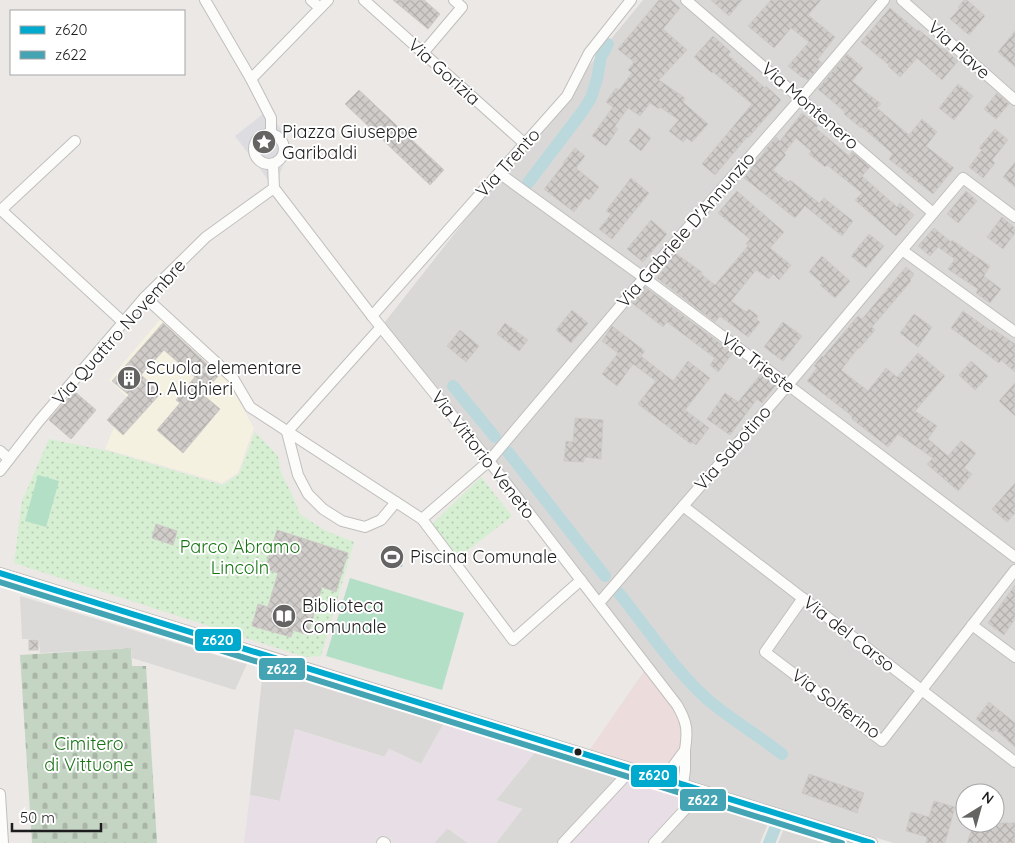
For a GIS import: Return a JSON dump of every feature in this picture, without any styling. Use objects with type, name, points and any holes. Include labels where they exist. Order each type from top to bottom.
[{"type":"street","points":[[205,0],[251,79],[271,118],[271,134]]},
{"type":"street","points":[[311,0],[320,8]]},
{"type":"street","points":[[251,79],[328,0]]},
{"type":"street","name":"Via Gorizia","points":[[364,0],[525,144]]},
{"type":"street","points":[[423,53],[462,7],[454,0]]},
{"type":"street","name":"Via Trento","points":[[372,316],[567,96],[589,53],[631,0]]},
{"type":"street","name":"Via Montenero","points":[[686,0],[933,213]]},
{"type":"street","name":"Via Gabriele D'Annunzio","points":[[422,519],[489,461],[884,0]]},
{"type":"street","name":"Via Piave","points":[[902,0],[1015,100]]},
{"type":"street","points":[[266,134],[276,135],[283,143],[284,153],[282,158],[273,164],[263,163],[256,157],[254,148],[257,139],[266,134]]},
{"type":"street","points":[[75,141],[0,210],[123,322]]},
{"type":"street","points":[[273,164],[274,188]]},
{"type":"street","name":"Via Trieste","points":[[498,173],[644,278],[1015,556]]},
{"type":"street","name":"Via Sabotino","points":[[599,603],[788,385],[963,178],[1015,217]]},
{"type":"street","name":"Via Quattro Novembre","points":[[0,471],[39,421],[145,297],[206,237],[274,188]]},
{"type":"street","name":"Via Vittorio Veneto","points":[[274,188],[372,316],[489,461],[677,705],[687,726],[688,736],[685,750],[683,785]]},
{"type":"street","points":[[902,250],[1015,332]]},
{"type":"street","points":[[145,297],[233,378],[250,407],[422,519],[513,640],[581,580]]},
{"type":"street","points":[[287,432],[381,327]]},
{"type":"street","points":[[287,432],[298,475],[308,494],[323,510],[342,521],[365,527],[381,520],[396,502]]},
{"type":"street","points":[[0,451],[9,459]]},
{"type":"street","name":"Via del Carso","points":[[683,506],[1015,762]]},
{"type":"street","name":"Via Solferino","points":[[803,598],[765,652],[882,741],[1015,570]]},
{"type":"street","points":[[0,573],[872,843]]},
{"type":"street","points":[[972,626],[1015,657]]},
{"type":"street","points":[[665,779],[685,750]]},
{"type":"street","points":[[562,843],[632,769]]},
{"type":"street","points":[[654,843],[702,790]]},
{"type":"street","points":[[0,794],[3,843]]},
{"type":"shaded area","points":[[643,0],[1015,0],[1015,843],[894,843],[688,783],[692,737],[689,723],[381,327],[525,144]]},
{"type":"shaded area","name":"Piazza Giuseppe Garibaldi","points":[[268,110],[291,147],[277,180],[269,181],[235,136]]},
{"type":"shaded area","points":[[162,317],[222,371],[220,373],[227,379],[254,428],[238,473],[222,483],[105,449],[114,427],[107,419],[127,397],[109,380]]},
{"type":"shaded area","points":[[20,596],[247,664],[235,690],[132,658],[131,648],[40,653],[39,639],[22,639]]},
{"type":"shaded area","points":[[264,659],[448,716],[421,764],[389,749],[385,757],[295,729],[280,801],[250,795]]},
{"type":"shaded area","points":[[645,670],[673,706],[682,726],[682,748],[663,775],[589,751]]},
{"type":"shaded area","points":[[448,716],[541,745],[496,800],[522,809],[496,843],[468,843],[448,828],[434,843],[393,843],[384,836],[378,843],[244,843],[250,795],[280,801],[295,729],[384,757],[389,749],[421,764]]},
{"type":"shaded area","points":[[541,745],[633,773],[568,843],[496,843],[522,809],[496,800]]},
{"type":"shaded area","points":[[633,773],[702,795],[658,843],[568,843]]},
{"type":"shaded area","points":[[702,795],[771,816],[760,843],[658,843]]},
{"type":"shaded area","points":[[787,821],[859,843],[778,843]]},
{"type":"shaded area","points":[[447,828],[468,843],[434,843]]},
{"type":"green space","name":"Parco Abramo Lincoln","points":[[255,432],[278,456],[281,473],[300,514],[324,530],[354,542],[321,656],[305,657],[14,563],[22,501],[49,439],[108,451],[223,485],[239,474]]},
{"type":"green space","points":[[38,475],[59,481],[46,527],[25,521]]},
{"type":"green space","points":[[481,477],[512,516],[458,558],[432,524]]},
{"type":"green space","points":[[350,578],[464,613],[442,690],[326,656]]},
{"type":"green space","name":"Cimitero di Vittuone","points":[[131,648],[132,666],[146,666],[157,843],[32,843],[20,655]]},
{"type":"water","name":"Piscina Comunale","points":[[383,548],[405,554],[402,567],[380,561]]},
{"type":"building","points":[[393,0],[424,0],[440,14],[428,29]]},
{"type":"building","points":[[659,0],[671,0],[680,8],[663,29],[687,50],[659,80],[685,98],[683,102],[708,124],[692,142],[687,138],[683,142],[669,131],[679,120],[660,107],[659,109],[650,103],[640,116],[628,108],[615,126],[618,129],[606,146],[592,136],[613,107],[606,102],[616,88],[619,90],[632,73],[628,70],[634,62],[618,49]]},
{"type":"building","points":[[711,0],[742,0],[729,16]]},
{"type":"building","points":[[771,0],[821,0],[808,15],[835,37],[818,59],[822,63],[808,80],[788,66],[809,42],[791,28],[774,48],[748,26]]},
{"type":"building","points":[[964,0],[967,0],[985,16],[969,35],[950,19],[960,8],[958,7]]},
{"type":"building","points":[[890,8],[917,31],[919,30],[958,61],[942,80],[917,58],[900,77],[889,65],[861,42]]},
{"type":"building","points":[[1015,31],[1015,67],[998,52]]},
{"type":"building","points":[[713,36],[731,52],[728,55],[781,100],[715,175],[702,164],[752,104],[694,57]]},
{"type":"building","points":[[847,54],[863,68],[852,81],[881,104],[877,108],[909,135],[922,119],[937,132],[926,146],[954,168],[933,194],[889,159],[893,154],[844,114],[845,112],[818,89]]},
{"type":"building","points":[[958,84],[973,96],[954,120],[939,108]]},
{"type":"building","points":[[359,90],[444,170],[430,185],[345,104]]},
{"type":"building","points":[[997,93],[1009,104],[996,119],[984,109]]},
{"type":"building","points":[[802,113],[818,126],[816,128],[849,156],[852,152],[870,167],[862,176],[897,207],[900,203],[914,215],[896,236],[855,200],[862,193],[827,165],[825,167],[809,154],[811,151],[796,138],[784,153],[786,155],[773,170],[788,182],[790,180],[819,203],[824,198],[853,221],[842,236],[805,206],[795,218],[744,178],[776,137],[780,141]]},
{"type":"building","points":[[639,128],[651,138],[641,151],[629,141]]},
{"type":"building","points":[[995,129],[1008,140],[992,160],[995,163],[983,178],[969,167],[982,150],[979,148]]},
{"type":"building","points":[[575,148],[585,156],[576,168],[599,187],[589,200],[585,197],[574,212],[544,189]]},
{"type":"building","points":[[1015,162],[1015,187],[1003,177]]},
{"type":"building","points":[[631,178],[649,193],[612,239],[599,229],[611,214],[606,211]]},
{"type":"building","points":[[737,191],[784,232],[770,248],[791,265],[779,280],[773,274],[769,279],[756,270],[731,301],[746,312],[749,309],[758,316],[756,319],[760,322],[748,337],[720,316],[715,322],[657,278],[675,253],[702,272],[701,274],[715,285],[748,246],[746,244],[750,239],[718,213]]},
{"type":"building","points":[[966,191],[977,201],[958,223],[947,214]]},
{"type":"building","points":[[1002,217],[1015,228],[1015,233],[1003,249],[987,237]]},
{"type":"building","points":[[651,220],[667,234],[643,262],[627,249]]},
{"type":"building","points":[[934,228],[951,242],[952,240],[990,266],[984,276],[1001,289],[990,303],[976,293],[978,289],[948,269],[955,259],[938,247],[930,256],[918,246]]},
{"type":"building","points":[[869,234],[884,246],[866,268],[851,256]]},
{"type":"building","points":[[822,256],[850,281],[835,298],[809,272]]},
{"type":"building","points":[[906,267],[914,274],[911,281],[872,327],[875,330],[841,370],[868,391],[886,368],[897,377],[918,353],[945,376],[915,411],[937,426],[928,439],[948,456],[961,441],[976,453],[964,468],[972,474],[958,491],[927,464],[933,458],[898,434],[888,447],[807,381],[817,368],[814,366],[822,356],[858,316],[862,319]]},
{"type":"building","points":[[645,287],[733,353],[718,372],[710,365],[715,358],[667,322],[663,327],[632,303]]},
{"type":"building","points":[[572,310],[588,323],[571,343],[556,330]]},
{"type":"building","points":[[963,311],[991,331],[993,329],[1015,344],[1015,372],[1001,360],[999,363],[951,328]]},
{"type":"building","points":[[914,314],[932,327],[918,347],[900,333]]},
{"type":"building","points":[[783,322],[802,336],[783,361],[764,347]]},
{"type":"building","name":"Scuola elementare D. Alighieri","points":[[163,323],[219,375],[202,394],[220,409],[183,453],[157,430],[180,403],[176,400],[195,377],[164,350],[141,375],[161,393],[123,435],[107,420],[129,395],[112,381]]},
{"type":"building","points":[[505,323],[528,340],[519,351],[497,334]]},
{"type":"building","points":[[612,326],[645,351],[641,356],[673,381],[688,361],[710,378],[685,410],[709,428],[696,445],[692,442],[691,444],[638,404],[656,381],[633,364],[617,386],[602,374],[618,353],[602,341]]},
{"type":"building","points":[[460,330],[479,346],[466,362],[447,346]]},
{"type":"building","points":[[971,361],[988,376],[975,390],[959,375]]},
{"type":"building","points":[[761,374],[776,385],[762,403],[757,399],[730,435],[707,419],[725,393],[738,402]]},
{"type":"building","points":[[1015,383],[1015,416],[999,401]]},
{"type":"building","points":[[74,391],[96,410],[71,439],[49,420]]},
{"type":"building","points":[[575,418],[603,420],[601,459],[584,457],[584,462],[564,461],[566,441],[573,442]]},
{"type":"building","points":[[1015,483],[1015,513],[1007,522],[992,509]]},
{"type":"building","points":[[156,524],[177,531],[173,545],[152,538]]},
{"type":"building","points":[[277,530],[348,553],[336,592],[322,587],[308,635],[293,630],[291,637],[252,626],[258,604],[268,607],[278,573],[265,569]]},
{"type":"building","points":[[1015,585],[1015,619],[1004,635],[988,623]]},
{"type":"building","points":[[29,640],[38,640],[38,650],[29,650]]},
{"type":"building","points":[[989,702],[1015,723],[1015,747],[995,729],[993,732],[976,719]]},
{"type":"building","points":[[809,774],[864,793],[857,813],[802,793]]},
{"type":"building","points":[[934,801],[955,807],[945,843],[926,843],[927,837],[906,831],[911,812],[929,817]]},
{"type":"building","points":[[1005,823],[1015,823],[1015,843],[967,843],[970,833],[1005,833]]},
{"type":"waterway","points":[[528,183],[591,98],[601,57],[608,44]]},
{"type":"waterway","points":[[453,386],[495,437]]},
{"type":"waterway","points":[[508,452],[605,576]]},
{"type":"waterway","points":[[618,592],[672,661],[707,699],[782,754]]},
{"type":"waterway","points":[[769,843],[776,826]]},
{"type":"transit line","name":"z620","points":[[0,573],[872,843]]},
{"type":"transit line","name":"z622","points":[[0,582],[842,843]]},
{"type":"place","name":"Piazza Giuseppe Garibaldi","points":[[264,142]]},
{"type":"place","name":"Scuola elementare D. Alighieri","points":[[129,378]]},
{"type":"place","name":"Piscina Comunale","points":[[392,557]]},
{"type":"place","name":"Biblioteca Comunale","points":[[284,616]]}]
